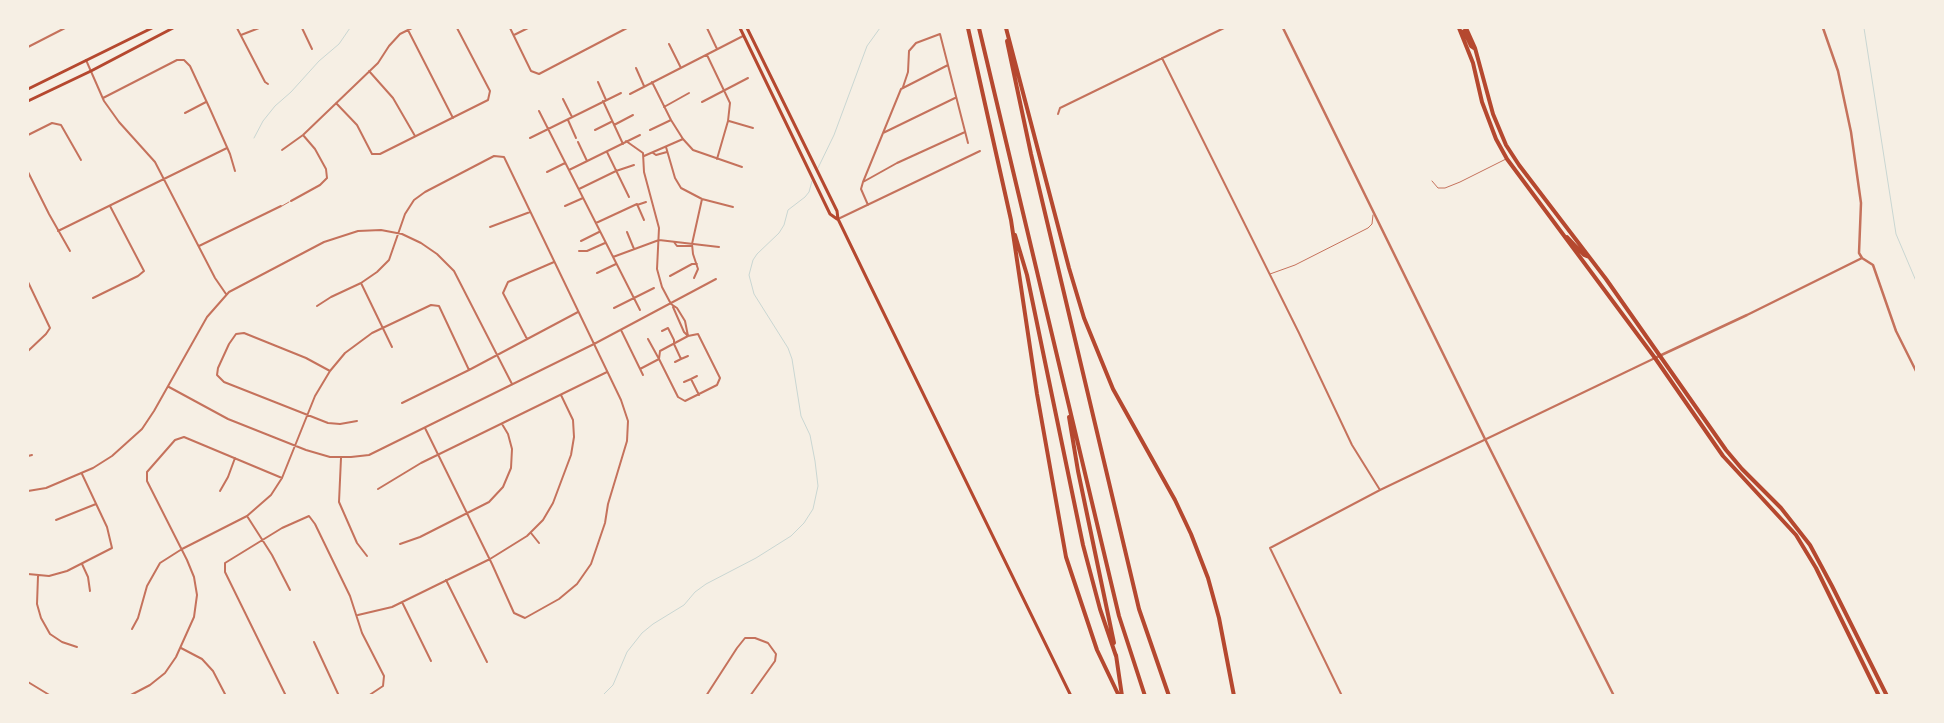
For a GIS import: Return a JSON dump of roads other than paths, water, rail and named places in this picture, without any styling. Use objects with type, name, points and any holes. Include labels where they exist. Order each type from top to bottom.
[{"type":"main road","points":[[28,89],[152,28]]},
{"type":"main road","points":[[28,101],[174,28]]},
{"type":"main road","points":[[740,28],[830,214],[838,220]]},
{"type":"main road","points":[[747,28],[837,211],[838,220],[1071,696]]},
{"type":"main road","points":[[968,28],[1011,220],[1027,275],[1083,545],[1100,609],[1116,656]]},
{"type":"main road","points":[[979,28],[1119,616],[1145,696]]},
{"type":"main road","points":[[1005,28],[1031,154],[1140,609],[1169,696]]},
{"type":"main road","points":[[1005,28],[1084,318],[1113,389],[1175,500],[1191,534],[1214,598],[1225,642],[1234,696]]},
{"type":"main road","points":[[1460,28],[1472,48],[1474,48]]},
{"type":"main road","points":[[1460,28],[1472,63],[1482,102],[1496,139],[1507,159],[1726,450],[1785,513],[1810,545],[1887,696]]},
{"type":"main road","points":[[1466,28],[1474,48],[1493,114],[1506,145],[1589,257],[1723,456],[1784,522],[1805,549],[1880,696]]},
{"type":"main road","points":[[759,68],[765,65]]},
{"type":"main road","points":[[1011,220],[1037,394],[1066,557],[1097,650],[1120,696]]},
{"type":"main road","points":[[1563,234],[1584,255],[1589,257]]},
{"type":"main road","points":[[1064,383],[1078,471],[1116,656],[1120,696]]},
{"type":"street","points":[[28,47],[65,28]]},
{"type":"street","points":[[237,28],[265,82],[268,84]]},
{"type":"street","points":[[241,35],[259,28]]},
{"type":"street","points":[[302,28],[312,49]]},
{"type":"street","points":[[282,150],[303,135],[378,64],[394,40],[412,28]]},
{"type":"street","points":[[336,103],[357,125],[372,154],[380,154],[488,100],[490,91],[457,28]]},
{"type":"street","points":[[510,28],[531,71],[539,74],[627,28]]},
{"type":"street","points":[[514,35],[528,28]]},
{"type":"street","points":[[707,28],[717,49]]},
{"type":"street","points":[[1058,114],[1060,108],[1224,28]]},
{"type":"street","points":[[1283,28],[1614,696]]},
{"type":"street","points":[[1823,28],[1838,71],[1851,132],[1861,203],[1859,245],[1862,258],[1873,265],[1896,331],[1916,371]]},
{"type":"street","points":[[408,30],[453,118]]},
{"type":"street","points":[[868,205],[862,189],[863,182],[903,87],[908,72],[909,51],[916,43],[940,34],[968,143]]},
{"type":"street","points":[[630,94],[743,36]]},
{"type":"street","points":[[669,44],[681,68]]},
{"type":"street","points":[[707,55],[730,103],[728,121],[717,159]]},
{"type":"street","points":[[1162,58],[1352,444],[1380,490]]},
{"type":"street","points":[[86,60],[102,98],[119,122],[152,158],[164,178],[215,278],[226,295]]},
{"type":"street","points":[[102,98],[177,60],[184,60],[190,66],[227,148],[235,171]]},
{"type":"street","points":[[903,87],[948,65]]},
{"type":"street","points":[[636,68],[645,86]]},
{"type":"street","points":[[370,71],[393,98],[415,136]]},
{"type":"street","points":[[702,102],[748,78]]},
{"type":"street","points":[[598,82],[606,100]]},
{"type":"street","points":[[652,82],[671,120],[683,139],[693,150],[742,167]]},
{"type":"street","points":[[530,138],[621,93]]},
{"type":"street","points":[[664,106],[689,94]]},
{"type":"street","points":[[883,133],[955,98]]},
{"type":"street","points":[[564,99],[572,117]]},
{"type":"street","points":[[603,101],[623,144]]},
{"type":"street","points":[[185,113],[206,102]]},
{"type":"street","points":[[539,111],[640,310]]},
{"type":"street","points":[[614,124],[634,115]]},
{"type":"street","points":[[568,120],[587,161]]},
{"type":"street","points":[[650,130],[671,120]]},
{"type":"street","points":[[595,130],[612,121]]},
{"type":"street","points":[[728,121],[753,128]]},
{"type":"street","points":[[28,135],[52,123],[61,125],[81,160]]},
{"type":"street","points":[[863,182],[897,163],[965,132]]},
{"type":"street","points":[[291,201],[320,185],[327,178],[326,169],[315,149],[303,135]]},
{"type":"street","points":[[569,170],[640,135]]},
{"type":"street","points":[[626,142],[643,155],[666,148],[683,139]]},
{"type":"street","points":[[58,231],[227,148]]},
{"type":"street","points":[[666,148],[675,178],[682,188],[702,199],[733,207]]},
{"type":"street","points":[[838,220],[980,151]]},
{"type":"street","points":[[607,152],[629,197]]},
{"type":"street","points":[[653,153],[656,155],[668,152]]},
{"type":"street","points":[[643,155],[644,172],[659,228],[657,269],[662,287],[683,330],[688,336]]},
{"type":"street","points":[[317,306],[361,283],[377,272],[389,260],[405,214],[414,200],[425,192],[494,156],[504,157],[594,344],[628,421],[627,441],[608,504],[605,522],[591,564],[578,584],[559,599],[525,618],[514,613],[490,559],[424,428]]},
{"type":"street","points":[[547,172],[565,163]]},
{"type":"street","points":[[579,189],[616,171],[634,165]]},
{"type":"street","points":[[28,172],[70,251]]},
{"type":"street","points":[[565,206],[583,198]]},
{"type":"street","points":[[694,278],[698,269],[692,254],[692,245],[702,199]]},
{"type":"street","points":[[596,223],[637,204],[637,206],[646,202]]},
{"type":"street","points":[[93,298],[138,276],[144,270],[110,206]]},
{"type":"street","points":[[199,246],[281,206]]},
{"type":"street","points":[[637,206],[644,220]]},
{"type":"street","points":[[490,227],[509,222],[530,212]]},
{"type":"street","points":[[28,490],[46,488],[82,474],[112,456],[142,429],[169,386],[207,316],[226,295],[269,270],[339,236],[358,231],[381,230],[399,234],[421,243],[437,254],[454,271],[512,384]]},
{"type":"street","points":[[581,241],[600,232]]},
{"type":"street","points":[[627,232],[634,249]]},
{"type":"street","points":[[613,257],[659,240],[719,247]]},
{"type":"street","points":[[579,251],[588,251],[606,243]]},
{"type":"street","points":[[1342,696],[1270,548],[1380,490],[1862,258]]},
{"type":"street","points":[[528,340],[503,293],[508,282],[554,262]]},
{"type":"street","points":[[597,273],[616,264]]},
{"type":"street","points":[[670,276],[692,264],[697,264]]},
{"type":"street","points":[[169,386],[228,419],[295,446],[330,458],[369,455],[594,344],[716,279]]},
{"type":"street","points":[[28,282],[50,328],[28,351]]},
{"type":"street","points":[[361,283],[392,347]]},
{"type":"street","points":[[614,308],[654,288]]},
{"type":"street","points":[[132,628],[138,618],[147,586],[160,563],[182,549],[247,516],[271,495],[282,478],[315,396],[330,371],[346,353],[372,333],[430,305],[439,306],[469,370]]},
{"type":"street","points":[[673,307],[677,308],[685,322],[688,336]]},
{"type":"street","points":[[402,403],[528,340],[578,312]]},
{"type":"street","points":[[662,331],[668,328],[681,359]]},
{"type":"street","points":[[621,330],[643,375]]},
{"type":"street","points":[[330,371],[306,358],[244,333],[236,334],[218,368],[217,375],[224,382],[308,415],[334,423],[357,421]]},
{"type":"street","points":[[648,339],[678,397],[685,401],[718,385],[720,378],[698,334],[688,336],[660,351],[659,359]]},
{"type":"street","points":[[674,362],[688,356]]},
{"type":"street","points":[[640,369],[659,359]]},
{"type":"street","points":[[378,489],[421,463],[607,372]]},
{"type":"street","points":[[684,382],[697,376]]},
{"type":"street","points":[[691,379],[699,395]]},
{"type":"street","points":[[357,615],[392,607],[490,559],[530,533],[543,520],[553,503],[571,455],[574,437],[573,420],[561,395]]},
{"type":"street","points":[[400,544],[420,537],[489,502],[503,487],[511,468],[512,450],[508,434],[502,424]]},
{"type":"street","points":[[129,696],[150,685],[165,673],[181,648],[194,617],[197,595],[194,577],[182,549],[147,481],[147,472],[175,440],[184,437],[282,478]]},
{"type":"street","points":[[28,456],[32,455]]},
{"type":"street","points":[[220,491],[235,458]]},
{"type":"street","points":[[341,458],[339,502],[356,543],[367,556]]},
{"type":"street","points":[[28,574],[49,576],[82,564],[112,548],[107,527],[82,474]]},
{"type":"street","points":[[56,520],[96,504]]},
{"type":"street","points":[[247,516],[290,590]]},
{"type":"street","points":[[286,696],[225,572],[225,562],[301,518],[309,516],[315,524],[350,596],[362,633],[384,676],[383,686],[368,696]]},
{"type":"street","points":[[530,533],[539,543]]},
{"type":"street","points":[[82,564],[88,577],[90,591]]},
{"type":"street","points":[[38,576],[37,604],[41,618],[50,634],[62,642],[77,647]]},
{"type":"street","points":[[446,580],[487,662]]},
{"type":"street","points":[[402,602],[431,661]]},
{"type":"street","points":[[706,696],[736,648],[745,638],[755,638],[768,643],[776,654],[775,661],[750,696]]},
{"type":"street","points":[[314,642],[340,696]]},
{"type":"street","points":[[181,648],[202,659],[213,671],[226,696]]},
{"type":"street","points":[[28,682],[50,695]]},
{"type":"lane","points":[[1432,181],[1438,188],[1445,188],[1507,159]]},
{"type":"lane","points":[[281,206],[291,201]]},
{"type":"lane","points":[[1269,274],[1295,265],[1317,252],[1368,228],[1372,224],[1374,212]]},
{"type":"waterway","points":[[254,138],[263,121],[275,106],[291,92],[319,61],[339,44],[350,28]]},
{"type":"waterway","points":[[818,168],[834,135],[867,46],[880,28]]},
{"type":"waterway","points":[[1864,28],[1896,234],[1916,281]]},
{"type":"waterway","points":[[602,696],[613,685],[627,652],[642,633],[684,605],[695,592],[706,584],[756,558],[791,536],[804,523],[813,509],[818,486],[815,461],[810,435],[801,416],[792,359],[788,348],[754,294],[749,275],[753,260],[757,254],[779,233],[784,225],[788,210],[805,197],[809,192],[812,181]]}]
